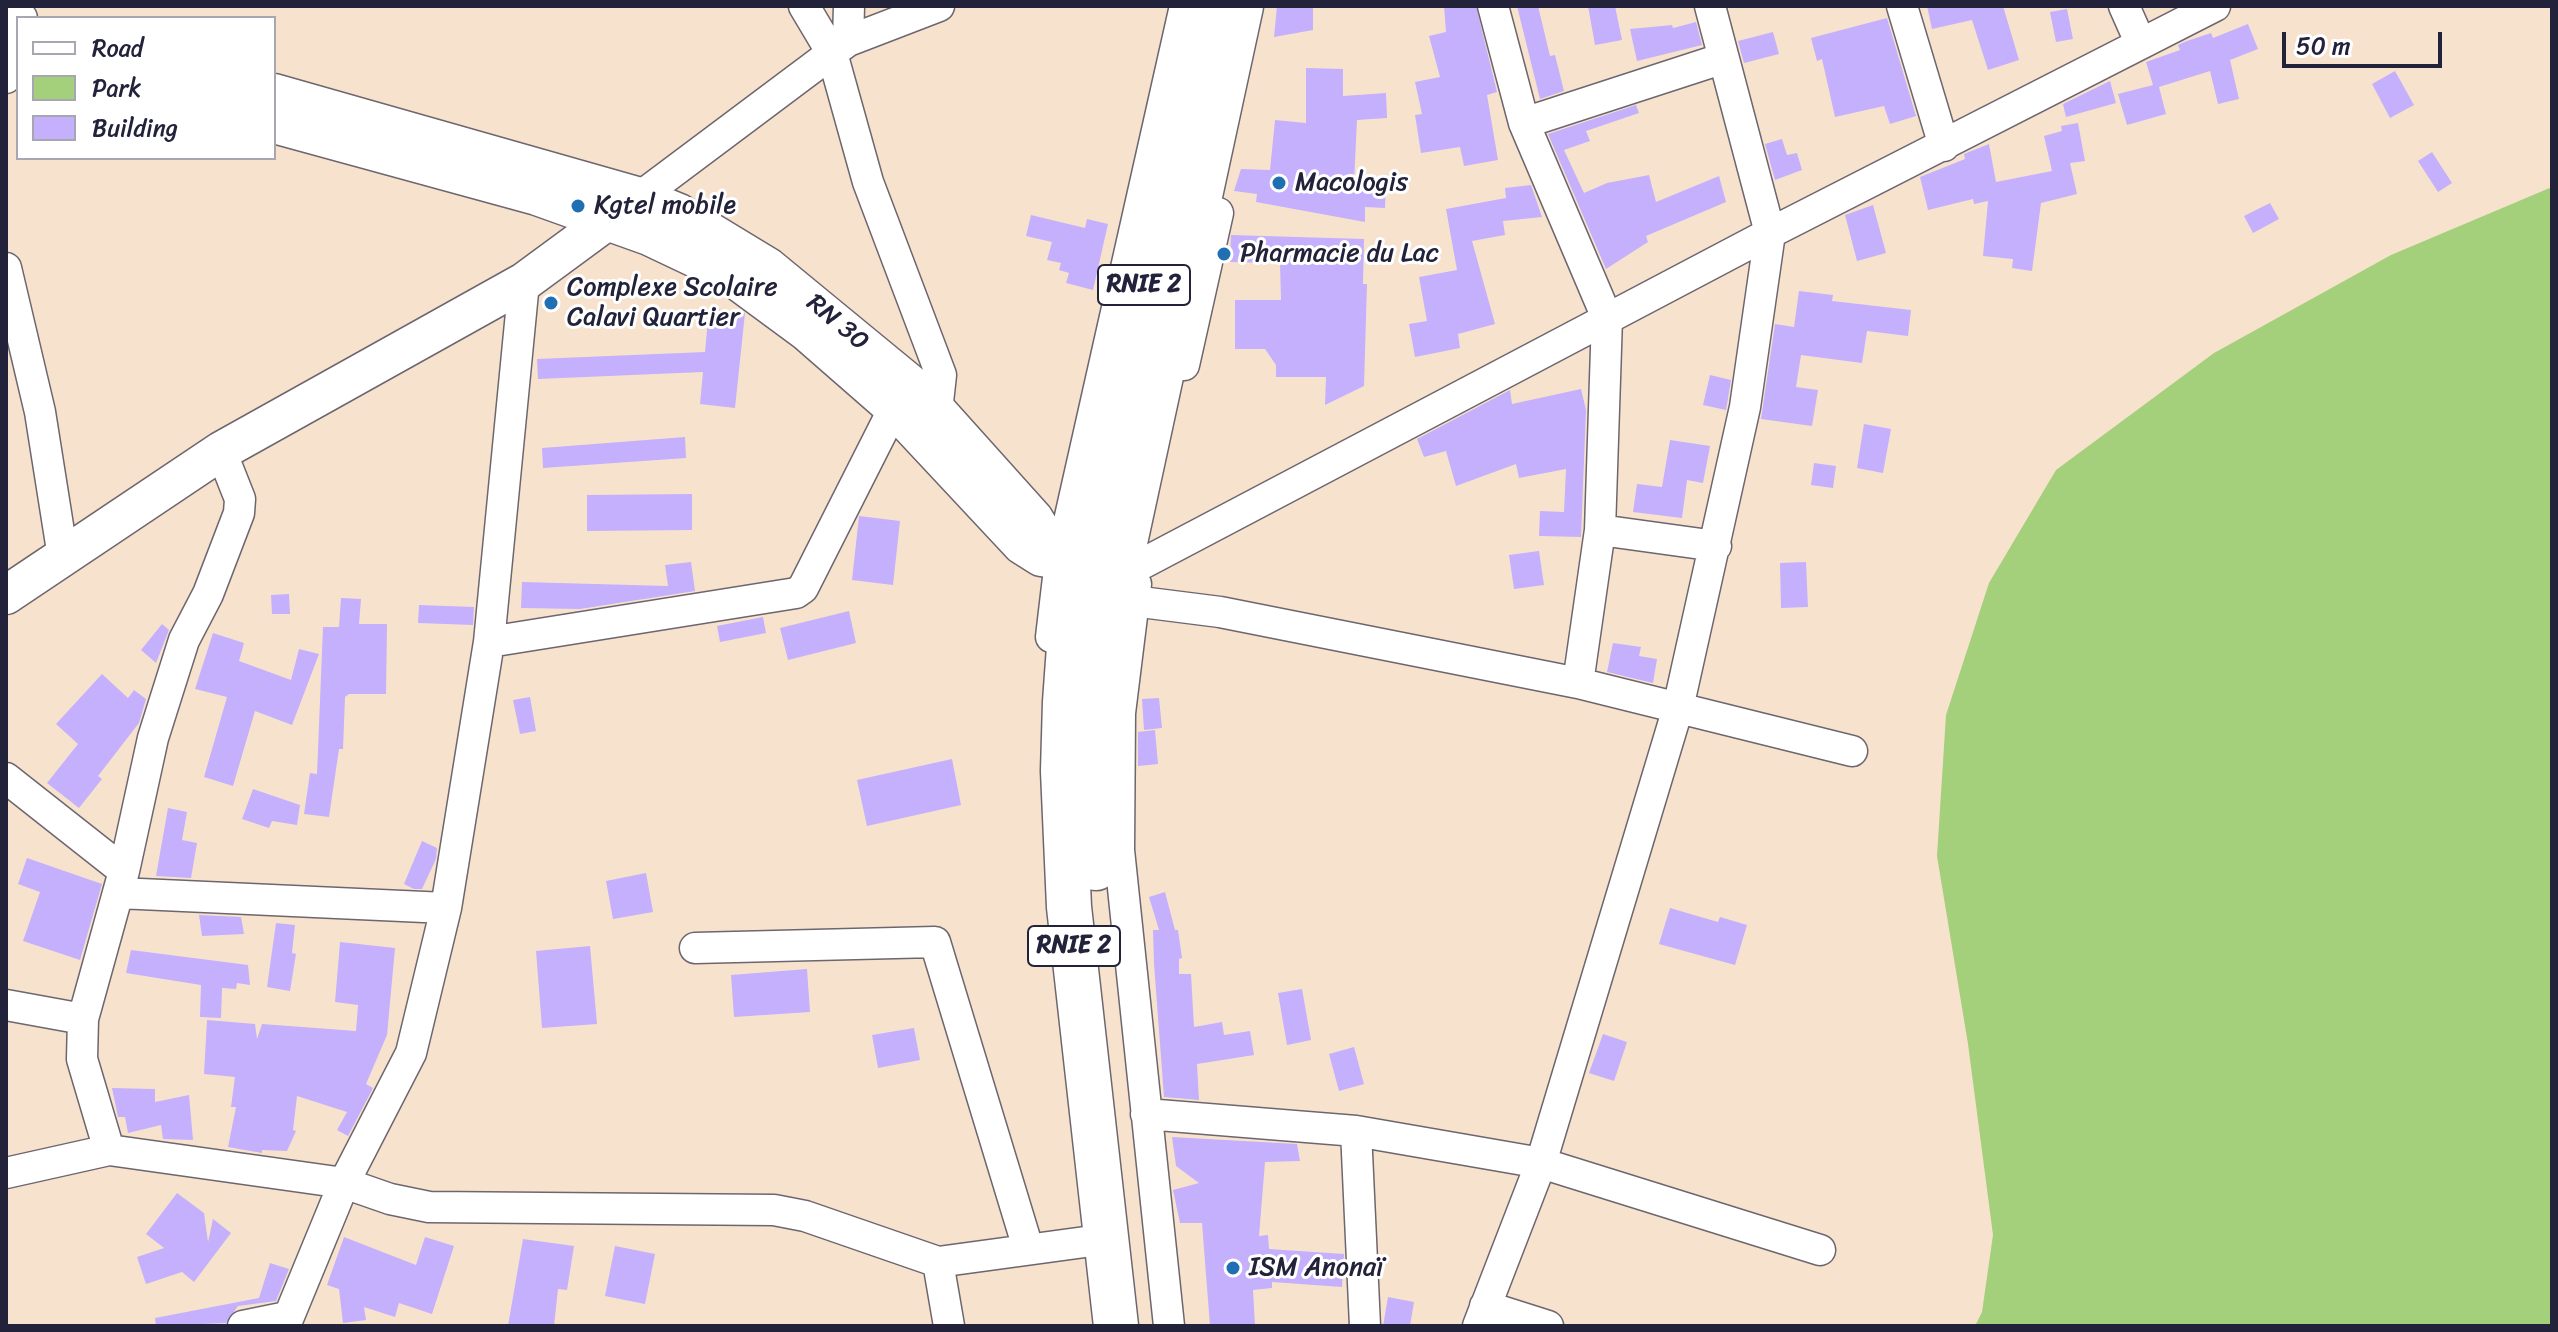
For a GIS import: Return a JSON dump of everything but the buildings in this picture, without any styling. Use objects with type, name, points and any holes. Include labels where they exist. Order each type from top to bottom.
[{"type":"highway","name":"RNIE 2","points":[[1146,1326],[1095,846],[1100,667],[1106,572],[1208,6]]},
{"type":"highway","name":"RNIE 2","points":[[1116,1326],[1065,847],[1065,702],[1069,647],[1106,572],[1241,6]]},
{"type":"main road","name":"RN 30","points":[[276,94],[640,197],[679,213],[768,267],[920,392],[1034,519],[1106,572]]},
{"type":"main road","name":"RN 30","points":[[276,125],[537,196],[649,236],[727,273],[807,332],[894,408],[1022,545],[1041,557],[1106,572]]},
{"type":"main road","points":[[6,595],[221,451],[524,282],[607,221]]},
{"type":"street","points":[[804,6],[840,47]]},
{"type":"street","points":[[849,6],[840,47],[868,182],[941,375],[937,411]]},
{"type":"street","points":[[607,221],[840,47],[939,6]]},
{"type":"street","points":[[1169,1326],[1122,890],[1118,822],[1120,713],[1106,572],[1185,6]]},
{"type":"street","points":[[1094,1326],[1043,803],[1044,700],[1162,448],[1197,315],[1263,6]]},
{"type":"street","points":[[1493,6],[1524,123],[1607,318],[1600,530],[1578,683]]},
{"type":"street","points":[[1548,1326],[1481,1316],[1541,1163],[1678,708],[1745,407],[1770,233],[1721,59],[1710,6]]},
{"type":"street","points":[[1902,6],[1944,146]]},
{"type":"street","points":[[2124,6],[2140,42]]},
{"type":"street","points":[[1106,572],[2215,6]]},
{"type":"street","points":[[1524,123],[1721,59]]},
{"type":"street","points":[[6,268],[40,412],[63,557]]},
{"type":"street","points":[[243,1326],[286,1322],[344,1183],[411,1053],[446,908],[489,642],[524,282]]},
{"type":"street","points":[[489,642],[796,593],[803,588],[894,408]]},
{"type":"street","points":[[109,1150],[82,1059],[83,1019],[121,882],[153,738],[180,654],[239,513],[240,499],[221,451]]},
{"type":"street","points":[[1600,530],[1716,546]]},
{"type":"street","points":[[1106,572],[1220,612],[1578,683],[1852,751]]},
{"type":"street","points":[[6,778],[121,882],[446,908]]},
{"type":"street","points":[[695,948],[935,942],[1028,1248]]},
{"type":"street","points":[[6,1005],[83,1019]]},
{"type":"street","points":[[1146,1114],[1356,1131],[1541,1163],[1820,1250]]},
{"type":"street","points":[[1356,1131],[1365,1326]]},
{"type":"street","points":[[6,1173],[109,1150],[344,1183],[390,1199],[429,1207],[774,1210],[805,1216],[938,1262],[1085,1242]]},
{"type":"street","points":[[938,1262],[949,1326]]},
{"type":"green space","points":[[2552,187],[2552,1326],[1975,1326],[1982,1312],[1993,1235],[1968,1044],[1937,856],[1946,715],[1989,583],[2056,470],[2214,353],[2391,255]]},
{"type":"place","name":"Macologis","points":[[1279,183]]},
{"type":"place","name":"Kgtel mobile","points":[[578,206]]},
{"type":"place","name":"Pharmacie du Lac","points":[[1224,254]]},
{"type":"place","name":"Complexe Scolaire Calavi Quartier","points":[[551,303]]},
{"type":"place","name":"ISM Anonaï","points":[[1233,1268]]}]
